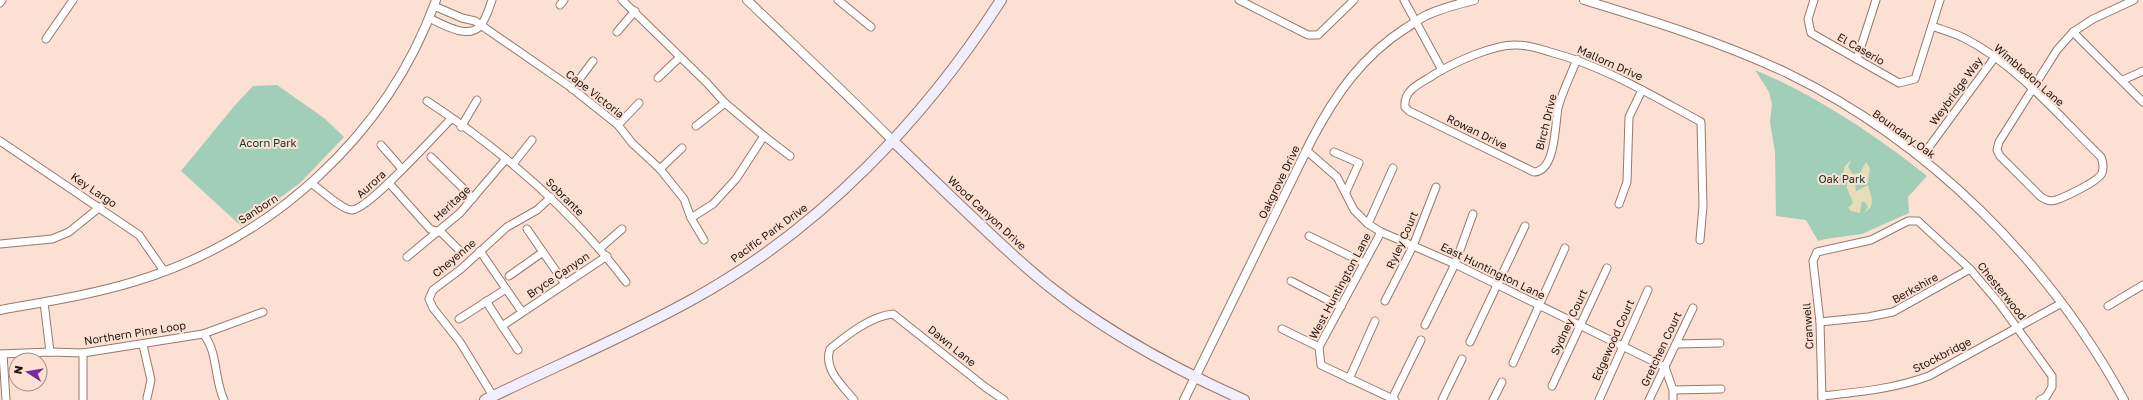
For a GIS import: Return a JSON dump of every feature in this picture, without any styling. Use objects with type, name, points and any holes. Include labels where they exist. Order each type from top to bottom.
[{"type":"main road","name":"Pacific Park Drive","points":[[489,398],[641,327],[722,282],[788,236],[835,198],[893,141],[963,56],[1001,0]]},
{"type":"main road","name":"Wood Canyon Drive","points":[[893,141],[1026,267],[1104,325],[1195,378],[1244,400]]},
{"type":"street","points":[[430,18],[458,31],[473,31],[480,26],[492,0]]},
{"type":"street","points":[[622,0],[635,11],[725,103],[790,156]]},
{"type":"street","name":"Wood Canyon Drive","points":[[747,0],[811,62],[852,99],[893,141]]},
{"type":"street","points":[[838,0],[871,27]]},
{"type":"street","points":[[1239,0],[1308,34],[1318,35],[1354,0]]},
{"type":"street","points":[[1404,0],[1442,70]]},
{"type":"street","points":[[1416,22],[1426,15],[1474,0]]},
{"type":"street","name":"Boundary Oak","points":[[1584,0],[1688,33],[1781,71],[1848,107],[1921,158],[1973,203],[2014,244],[2062,303],[2092,346],[2124,400]]},
{"type":"street","name":"El Caserio","points":[[1814,0],[1808,19],[1811,33],[1899,83],[1915,80],[1932,26]]},
{"type":"street","points":[[1857,59],[1876,0]]},
{"type":"street","points":[[1932,26],[1940,0]]},
{"type":"street","points":[[2032,89],[2057,50],[2074,32],[2093,18],[2134,0]]},
{"type":"street","points":[[46,38],[70,1]]},
{"type":"street","name":"Cape Victoria","points":[[435,3],[462,18],[475,21],[480,26],[572,89],[618,125],[632,143],[660,169],[684,199],[691,218],[704,240]]},
{"type":"street","name":"Sanborn","points":[[0,310],[44,302],[133,282],[164,271],[218,248],[278,211],[312,183],[350,145],[373,117],[401,74],[430,18],[435,3]]},
{"type":"street","points":[[617,32],[635,11]]},
{"type":"street","name":"Oakgrove Drive","points":[[1184,400],[1327,111],[1356,70],[1394,36],[1416,22]]},
{"type":"street","name":"Wimbledon Lane","points":[[1932,26],[1964,38],[1995,57],[2032,89],[2101,157],[2103,164],[2102,173],[2094,181],[2056,200],[2047,201],[2036,192],[2000,156],[1997,150],[1999,142],[2032,89]]},
{"type":"street","points":[[2074,32],[2123,80],[2143,102]]},
{"type":"street","name":"Mallorn Drive","points":[[1404,102],[1409,91],[1442,70],[1495,48],[1517,45],[1577,59],[1642,90],[1701,122],[1703,206],[1700,240]]},
{"type":"street","points":[[658,78],[680,57]]},
{"type":"street","name":"Weybridge Way","points":[[1921,158],[1995,57]]},
{"type":"street","name":"Birch Drive","points":[[1545,168],[1556,138],[1558,108],[1577,59]]},
{"type":"street","points":[[572,89],[593,61]]},
{"type":"street","points":[[2123,80],[2143,71]]},
{"type":"street","points":[[1619,204],[1627,182],[1629,117],[1642,90]]},
{"type":"street","points":[[461,126],[477,100]]},
{"type":"street","name":"Sobrante","points":[[427,102],[513,164],[551,197],[607,256],[626,282]]},
{"type":"street","name":"Rowan Drive","points":[[1404,102],[1405,108],[1409,111],[1534,172],[1540,172],[1545,168]]},
{"type":"street","points":[[618,125],[639,103]]},
{"type":"street","points":[[696,126],[725,103]]},
{"type":"street","name":"Aurora","points":[[312,183],[343,207],[351,210],[360,208],[389,183],[451,119]]},
{"type":"street","points":[[691,218],[713,204],[736,178],[764,136]]},
{"type":"street","points":[[513,164],[532,140]]},
{"type":"street","name":"Key Largo","points":[[0,141],[100,207],[139,235],[164,271]]},
{"type":"street","name":"Aurora","points":[[381,146],[402,169]]},
{"type":"street","points":[[660,169],[682,148]]},
{"type":"street","name":"East Huntington Lane","points":[[1307,151],[1337,177],[1354,210],[1368,224],[1381,232],[1455,264],[1622,348],[1665,367]]},
{"type":"street","points":[[1334,152],[1358,163],[1346,192]]},
{"type":"street","points":[[431,157],[473,198]]},
{"type":"street","name":"Heritage","points":[[407,257],[437,232],[473,198],[506,159]]},
{"type":"street","points":[[1368,224],[1393,168]]},
{"type":"street","points":[[389,183],[430,229],[442,233],[458,250]]},
{"type":"street","name":"Ryley Court","points":[[1385,301],[1413,246],[1436,187]]},
{"type":"street","name":"Cheyenne","points":[[489,398],[460,342],[433,308],[429,299],[433,290],[461,269],[507,227],[537,210],[551,197]]},
{"type":"street","points":[[0,244],[52,239],[69,232],[100,207]]},
{"type":"street","points":[[1425,325],[1455,264],[1473,214]]},
{"type":"street","name":"Cranwell","points":[[1822,398],[1820,322],[1813,261],[1817,252],[1871,240],[1908,221],[1918,221]]},
{"type":"street","name":"Chesterwood","points":[[1918,221],[1970,269],[2017,328],[2052,376],[2052,387],[2046,397],[2040,400]]},
{"type":"street","points":[[1470,342],[1526,226]]},
{"type":"street","points":[[527,229],[565,284]]},
{"type":"street","points":[[600,249],[622,229]]},
{"type":"street","name":"West Huntington Lane","points":[[1381,232],[1319,347],[1321,365],[1394,399]]},
{"type":"street","points":[[1309,236],[1364,263]]},
{"type":"street","points":[[1513,363],[1565,248]]},
{"type":"street","name":"Bryce Canyon","points":[[480,251],[522,312]]},
{"type":"street","points":[[509,276],[543,252]]},
{"type":"street","name":"Bryce Canyon","points":[[502,326],[607,256]]},
{"type":"street","name":"Sydney Court","points":[[1552,386],[1607,268]]},
{"type":"street","name":"Berkshire","points":[[1820,322],[1868,317],[1893,312],[1970,269]]},
{"type":"street","points":[[1290,281],[1341,307]]},
{"type":"street","points":[[2108,306],[2143,285]]},
{"type":"street","points":[[459,318],[506,289]]},
{"type":"street","name":"Edgewood Court","points":[[1599,400],[1648,290]]},
{"type":"street","points":[[44,302],[50,352]]},
{"type":"street","points":[[486,302],[518,350]]},
{"type":"street","name":"Stockbridge","points":[[1822,398],[1871,391],[1913,382],[1946,367],[2062,303]]},
{"type":"street","name":"Gretchen Court","points":[[1649,400],[1693,308]]},
{"type":"street","points":[[203,334],[262,312]]},
{"type":"street","name":"Dawn Lane","points":[[854,400],[828,365],[828,355],[830,349],[840,341],[885,315],[893,314],[985,387],[1004,400]]},
{"type":"street","points":[[1349,379],[1375,321]]},
{"type":"street","points":[[1282,329],[1319,347]]},
{"type":"street","name":"Northern Pine Loop","points":[[1,354],[50,352],[83,353],[143,345],[203,334],[211,348],[216,377],[224,400]]},
{"type":"street","points":[[1394,399],[1421,340]]},
{"type":"street","points":[[1676,344],[1720,343]]},
{"type":"street","points":[[143,345],[151,380],[147,398]]},
{"type":"street","points":[[83,353],[83,400]]},
{"type":"street","points":[[1,354],[6,400]]},
{"type":"street","points":[[1442,400],[1462,359]]},
{"type":"street","points":[[1665,367],[1673,390],[1674,400]]},
{"type":"street","points":[[1493,400],[1502,382]]},
{"type":"street","points":[[1673,390],[1722,389]]},
{"type":"green space","name":"Oak Park","points":[[1755,70],[1778,80],[1823,104],[1866,131],[1927,176],[1908,197],[1909,213],[1862,234],[1818,241],[1806,220],[1776,216],[1775,152],[1770,122],[1772,104],[1769,92]]},
{"type":"green space","name":"Acorn Park","points":[[277,85],[324,118],[344,137],[300,183],[241,226],[181,171],[236,104],[253,86]]},
{"type":"sand","points":[[1851,160],[1848,167],[1853,174],[1860,173],[1866,162],[1870,168],[1868,183],[1855,183],[1856,191],[1868,185],[1872,200],[1871,207],[1864,213],[1868,207],[1865,202],[1862,201],[1860,213],[1851,211],[1848,208],[1853,203],[1847,188],[1847,178],[1842,176],[1845,166]]}]
